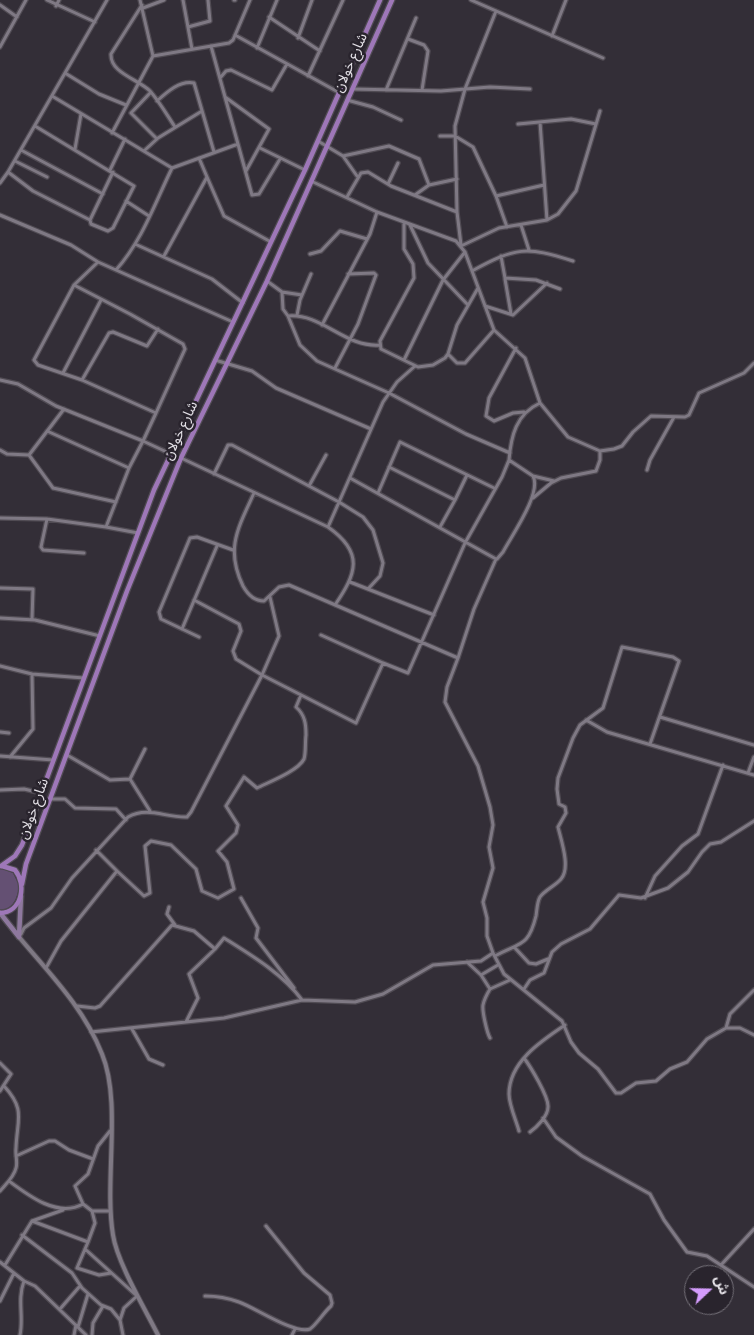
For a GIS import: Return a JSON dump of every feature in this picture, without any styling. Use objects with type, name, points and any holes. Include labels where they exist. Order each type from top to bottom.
[{"type":"main road","name":"شارع خولان","points":[[0,866],[19,850],[138,533],[171,454],[272,242],[380,0]]},
{"type":"main road","name":"شارع خولان","points":[[21,896],[26,864],[66,754],[127,591],[181,458],[267,280],[392,0]]},
{"type":"main road","points":[[119,585],[127,591]]},
{"type":"main road","points":[[0,866],[15,870],[22,884]]},
{"type":"main road","points":[[19,937],[21,896]]},
{"type":"main road","points":[[19,937],[0,913],[13,909],[21,896]]},
{"type":"street","points":[[0,47],[26,0]]},
{"type":"street","points":[[47,0],[56,6],[95,22]]},
{"type":"street","points":[[56,6],[59,0]]},
{"type":"street","points":[[0,183],[15,161],[107,0]]},
{"type":"street","points":[[112,133],[153,56],[143,6],[140,0]]},
{"type":"street","points":[[164,0],[143,6],[111,54],[111,60],[114,66],[139,81],[151,92],[175,127]]},
{"type":"street","points":[[183,0],[192,49]]},
{"type":"street","points":[[188,27],[210,21],[208,0]]},
{"type":"street","points":[[153,56],[229,43],[235,35],[250,0]]},
{"type":"street","points":[[257,48],[277,0]]},
{"type":"street","points":[[298,38],[312,0]]},
{"type":"street","points":[[308,76],[343,0]]},
{"type":"street","points":[[471,0],[603,58]]},
{"type":"street","points":[[552,36],[566,0]]},
{"type":"street","points":[[0,5],[16,18]]},
{"type":"street","points":[[461,246],[457,212],[455,136],[457,117],[465,89],[496,11]]},
{"type":"street","points":[[269,17],[320,51]]},
{"type":"street","points":[[386,90],[416,18]]},
{"type":"street","points":[[235,35],[338,92]]},
{"type":"street","points":[[407,39],[424,45],[428,51],[422,90]]},
{"type":"street","points":[[211,46],[252,195],[256,196],[280,159]]},
{"type":"street","points":[[220,78],[226,71],[231,70],[272,90],[287,64]]},
{"type":"street","points":[[65,73],[99,94],[126,105]]},
{"type":"street","points":[[157,101],[169,90],[192,82],[196,85],[214,152]]},
{"type":"street","points":[[351,89],[422,90],[490,87],[530,89]]},
{"type":"street","points":[[151,92],[132,113],[157,139]]},
{"type":"street","points":[[52,96],[112,133],[145,150],[172,168]]},
{"type":"street","points":[[225,97],[268,128],[269,131],[246,172]]},
{"type":"street","points":[[347,99],[373,107],[401,120]]},
{"type":"street","points":[[145,150],[157,139],[202,111]]},
{"type":"street","points":[[461,246],[507,226],[547,220],[564,209],[576,191],[600,111]]},
{"type":"street","points":[[75,149],[81,114]]},
{"type":"street","points":[[518,124],[571,119],[596,124]]},
{"type":"street","points":[[540,122],[547,220]]},
{"type":"street","points":[[8,172],[33,191],[90,220],[91,224],[111,231],[134,186],[112,171],[34,126]]},
{"type":"street","points":[[440,136],[455,136],[473,147],[496,196],[507,226]]},
{"type":"street","points":[[90,220],[103,194],[125,139]]},
{"type":"street","points":[[318,140],[343,156],[357,176]]},
{"type":"street","points":[[116,270],[135,244],[172,168],[238,144]]},
{"type":"street","points":[[343,156],[392,147],[418,159],[429,185]]},
{"type":"street","points":[[260,148],[305,170]]},
{"type":"street","points":[[21,150],[103,194]]},
{"type":"street","points":[[199,158],[224,216],[272,242]]},
{"type":"street","points":[[15,161],[47,177]]},
{"type":"street","points":[[388,184],[398,163]]},
{"type":"street","points":[[347,198],[357,176],[368,172],[414,196],[457,212]]},
{"type":"street","points":[[164,256],[207,176]]},
{"type":"street","points":[[414,196],[429,185],[457,179]]},
{"type":"street","points":[[311,181],[378,212],[456,241],[464,252],[494,330],[498,336],[516,348],[525,358],[540,404],[568,437],[600,451],[622,446],[632,432],[652,416],[674,417],[689,415],[699,392],[744,373],[754,363]]},
{"type":"street","points":[[496,196],[544,185]]},
{"type":"street","points":[[126,201],[149,216]]},
{"type":"street","points":[[322,325],[367,239],[378,212]]},
{"type":"street","points":[[0,215],[71,245],[98,262],[234,322]]},
{"type":"street","points":[[380,345],[414,278],[412,264],[404,249],[404,222]]},
{"type":"street","points":[[410,224],[428,263],[468,305]]},
{"type":"street","points":[[521,224],[529,250]]},
{"type":"street","points":[[310,254],[321,251],[340,231],[367,239]]},
{"type":"street","points":[[135,244],[219,283],[243,303]]},
{"type":"street","points":[[472,271],[500,256],[529,250],[573,261]]},
{"type":"street","points":[[404,360],[443,280],[464,252]]},
{"type":"street","points":[[500,256],[511,315]]},
{"type":"street","points":[[98,262],[74,286],[34,360],[38,365],[82,380],[156,413]]},
{"type":"street","points":[[335,368],[351,340],[368,301],[376,275],[374,273],[348,274]]},
{"type":"street","points":[[298,315],[302,295],[311,274]]},
{"type":"street","points":[[505,278],[547,282],[560,289]]},
{"type":"street","points":[[267,280],[282,292],[302,295]]},
{"type":"street","points":[[485,306],[511,315],[519,312],[547,282]]},
{"type":"street","points":[[74,286],[179,340],[184,348],[156,413],[129,468],[106,527]]},
{"type":"street","points":[[380,345],[381,349],[415,366],[433,365],[448,354],[457,325],[478,288]]},
{"type":"street","points":[[282,292],[282,309],[288,316],[305,352],[317,361],[335,368],[346,376],[389,394],[466,434],[510,453]]},
{"type":"street","points":[[63,373],[101,300]]},
{"type":"street","points":[[288,316],[298,315],[361,345],[380,345]]},
{"type":"street","points":[[82,380],[109,334],[113,332],[147,346],[158,330]]},
{"type":"street","points":[[448,354],[458,363],[465,363],[494,330]]},
{"type":"street","points":[[516,348],[489,398],[486,416],[494,421],[513,413],[524,412],[540,404]]},
{"type":"street","points":[[215,360],[225,365],[252,371],[276,388],[372,429]]},
{"type":"street","points":[[328,527],[389,394],[397,382],[415,366]]},
{"type":"street","points":[[0,380],[28,389],[64,409],[171,454]]},
{"type":"street","points":[[29,455],[64,409]]},
{"type":"street","points":[[321,635],[408,673],[424,642],[465,543],[494,488],[502,477],[509,460],[517,423],[524,412]]},
{"type":"street","points":[[647,470],[650,460],[674,417]]},
{"type":"street","points":[[47,431],[129,468]]},
{"type":"street","points":[[378,493],[400,442],[494,488]]},
{"type":"street","points":[[214,474],[225,449],[228,446],[232,446],[339,502],[368,523],[380,548],[382,569],[380,576],[368,589]]},
{"type":"street","points":[[0,450],[7,454],[29,455]]},
{"type":"street","points":[[532,499],[554,481],[564,477],[596,471],[600,460],[600,451]]},
{"type":"street","points":[[29,455],[53,488],[116,502]]},
{"type":"street","points":[[308,486],[326,456]]},
{"type":"street","points":[[181,458],[328,527],[343,540],[354,566],[350,582],[335,605]]},
{"type":"street","points":[[509,460],[533,476],[550,478],[554,481]]},
{"type":"street","points":[[389,467],[455,500]]},
{"type":"street","points":[[440,527],[467,475]]},
{"type":"street","points":[[533,476],[535,485],[532,499],[503,552],[496,559],[474,609],[448,686],[445,702],[478,766],[490,807],[492,826],[490,847],[494,868],[482,902],[487,918],[487,936],[494,955],[498,965],[510,980],[524,989],[565,1025],[571,1042],[579,1053],[598,1069],[607,1083],[619,1093],[636,1082],[656,1081],[670,1069],[687,1062],[707,1039],[726,1028],[740,1028],[754,1035]]},
{"type":"street","points":[[350,478],[496,559]]},
{"type":"street","points":[[254,493],[237,530],[233,550],[237,573],[247,593],[258,601],[264,601],[279,587],[289,585],[458,658]]},
{"type":"street","points":[[0,518],[47,519],[138,533]]},
{"type":"street","points":[[47,519],[41,547],[43,550],[84,553]]},
{"type":"street","points":[[199,637],[161,620],[159,612],[188,540],[197,537],[216,546],[233,550]]},
{"type":"street","points":[[182,629],[216,546]]},
{"type":"street","points":[[350,582],[434,615]]},
{"type":"street","points":[[0,588],[33,589],[32,620]]},
{"type":"street","points":[[158,1335],[138,1297],[115,1244],[110,1211],[110,1092],[103,1055],[77,1006],[19,937],[24,928],[51,908],[72,878],[96,850],[135,813],[150,811],[186,817],[192,812],[262,675],[279,636],[270,597]]},
{"type":"street","points":[[194,600],[239,624],[242,630],[233,654],[236,659],[262,675],[356,723],[383,663]]},
{"type":"street","points":[[0,618],[32,620],[100,636]]},
{"type":"street","points":[[91,1032],[224,1018],[302,1000],[355,1002],[383,994],[433,965],[481,960],[515,948],[526,941],[531,934],[539,898],[562,878],[565,870],[562,852],[564,844],[558,827],[566,812],[565,806],[560,804],[556,789],[558,778],[580,725],[603,708],[622,647],[629,647],[680,660],[650,744]]},
{"type":"street","points":[[0,666],[32,674],[84,678]]},
{"type":"street","points":[[10,757],[34,729],[32,674]]},
{"type":"street","points":[[96,850],[144,896],[150,893],[145,846],[151,841],[171,845],[196,869],[202,891],[218,898],[234,889],[227,862],[218,852],[236,833],[238,825],[226,806],[244,777],[257,788],[277,779],[300,764],[304,758],[306,729],[303,713],[296,707],[301,695]]},
{"type":"street","points":[[660,717],[754,745]]},
{"type":"street","points":[[586,720],[607,732],[754,775]]},
{"type":"street","points":[[0,732],[9,733]]},
{"type":"street","points":[[130,779],[145,749]]},
{"type":"street","points":[[66,754],[110,780],[130,779]]},
{"type":"street","points":[[0,756],[53,760]]},
{"type":"street","points":[[748,773],[754,756]]},
{"type":"street","points":[[645,898],[655,876],[682,846],[698,834],[723,765]]},
{"type":"street","points":[[130,779],[150,811]]},
{"type":"street","points":[[0,790],[24,789],[41,793]]},
{"type":"street","points":[[50,799],[65,799],[75,808],[116,809],[126,820]]},
{"type":"street","points":[[515,948],[529,963],[536,964],[548,959],[561,944],[590,929],[619,895],[636,899],[645,898],[668,888],[682,877],[710,844],[721,842],[754,821]]},
{"type":"street","points":[[46,968],[61,941],[117,871]]},
{"type":"street","points":[[241,898],[258,928],[256,938],[302,1000]]},
{"type":"street","points":[[169,907],[167,914],[175,926]]},
{"type":"street","points":[[77,1006],[95,1008],[100,1006],[172,925],[194,931],[215,949]]},
{"type":"street","points":[[185,1022],[198,998],[189,974],[224,938],[250,955],[295,991]]},
{"type":"street","points":[[524,989],[530,980],[544,973],[549,963],[548,959]]},
{"type":"street","points":[[467,962],[481,975],[490,989]]},
{"type":"street","points":[[481,975],[498,965]]},
{"type":"street","points":[[490,1038],[486,1032],[486,1021],[482,1007],[490,989],[510,980]]},
{"type":"street","points":[[726,1028],[730,1014],[754,990]]},
{"type":"street","points":[[518,1131],[509,1095],[512,1077],[524,1058],[543,1039],[565,1025]]},
{"type":"street","points":[[132,1028],[149,1059],[163,1065]]},
{"type":"street","points":[[524,1058],[536,1074],[548,1105],[543,1118],[530,1132]]},
{"type":"street","points":[[0,1063],[11,1074],[0,1091]]},
{"type":"street","points":[[0,1191],[9,1181],[17,1166],[19,1107],[16,1100],[4,1086]]},
{"type":"street","points":[[543,1118],[556,1137],[582,1156],[650,1194],[664,1220],[687,1252],[707,1256],[721,1265],[754,1229]]},
{"type":"street","points":[[110,1131],[98,1146],[88,1174],[75,1186],[83,1204],[92,1211],[110,1211]]},
{"type":"street","points":[[16,1156],[55,1140],[69,1150],[93,1159]]},
{"type":"street","points":[[9,1181],[43,1202],[66,1209]]},
{"type":"street","points":[[5,1266],[32,1221],[83,1204]]},
{"type":"street","points":[[72,1272],[78,1268],[95,1223],[92,1211]]},
{"type":"street","points":[[32,1221],[88,1242]]},
{"type":"street","points":[[205,1296],[220,1296],[239,1302],[261,1312],[273,1321],[296,1329],[311,1328],[331,1306],[332,1299],[326,1290],[304,1272],[266,1226]]},
{"type":"street","points":[[22,1235],[32,1240],[72,1272],[80,1286],[88,1294],[103,1306],[111,1308],[120,1320],[123,1335]]},
{"type":"street","points":[[85,1249],[138,1297]]},
{"type":"street","points":[[0,1262],[24,1282],[34,1286],[86,1335]]},
{"type":"street","points":[[78,1268],[98,1275],[111,1274]]},
{"type":"street","points":[[0,1301],[14,1273]]},
{"type":"street","points":[[734,1274],[754,1288]]},
{"type":"street","points":[[22,1334],[19,1307],[24,1282]]},
{"type":"street","points":[[60,1309],[80,1286]]},
{"type":"street","points":[[74,1335],[88,1294]]},
{"type":"street","points":[[120,1320],[124,1308],[138,1297]]},
{"type":"street","points":[[92,1335],[93,1323],[103,1306]]},
{"type":"street","points":[[292,1335],[296,1329]]},
{"type":"shaded area","points":[[0,868],[13,873],[19,885],[14,902],[8,908],[0,910]]}]
